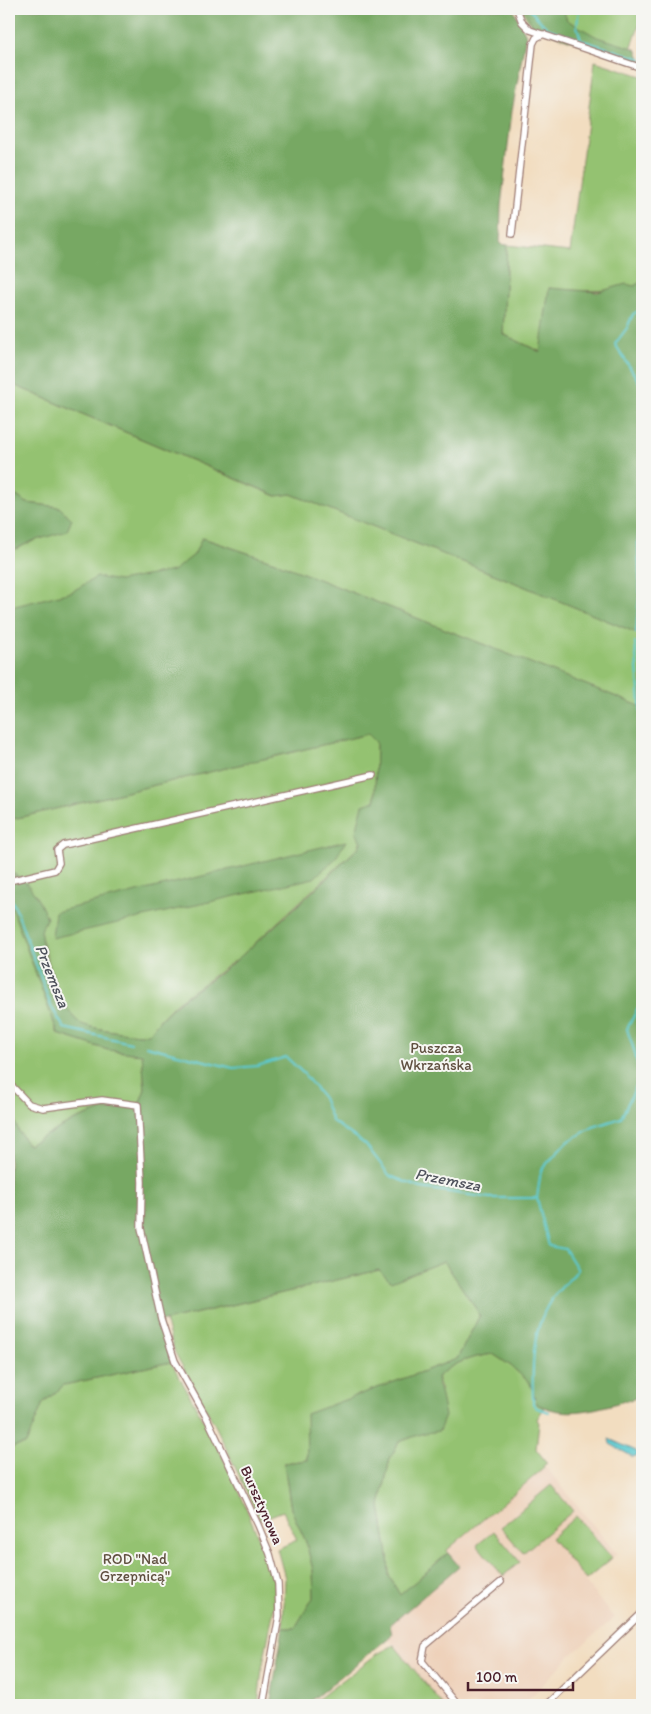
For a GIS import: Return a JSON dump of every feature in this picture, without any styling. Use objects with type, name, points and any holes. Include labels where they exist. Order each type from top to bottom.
[{"type":"street","points":[[517,9],[522,22],[530,30],[642,68]]},
{"type":"street","points":[[512,234],[533,44],[536,38],[544,34]]},
{"type":"street","points":[[9,880],[56,870],[59,863],[57,850],[63,845],[373,775]]},
{"type":"street","name":"Bursztynowa","points":[[9,1083],[29,1104],[42,1108],[102,1100],[138,1105],[142,1182],[141,1228],[154,1295],[164,1329],[175,1360],[208,1420],[243,1491],[275,1569],[279,1593],[279,1616],[263,1705]]},
{"type":"street","points":[[458,1705],[422,1661],[425,1646],[500,1582]]},
{"type":"street","points":[[546,1705],[642,1613]]},
{"type":"shaded area","points":[[546,1467],[617,1554],[585,1582],[614,1618],[570,1656],[523,1705],[443,1705],[388,1638],[392,1635],[390,1625],[459,1566],[446,1551]]},
{"type":"green space","points":[[9,9],[513,9],[526,35],[512,111],[501,206],[500,244],[507,245],[503,334],[540,352],[549,288],[598,292],[626,284],[634,286],[642,281],[642,635],[291,494],[277,496],[9,383]]},
{"type":"green space","points":[[521,9],[642,9],[642,18],[627,60],[539,25],[533,29]]},
{"type":"green space","points":[[524,9],[563,9],[567,20],[597,37],[636,49],[642,62],[629,62],[541,30],[532,24]]},
{"type":"green space","points":[[595,61],[642,76],[642,281],[636,285],[613,290],[584,291],[549,288],[541,352],[503,334],[507,245],[570,252]]},
{"type":"green space","points":[[9,383],[276,496],[291,494],[642,635],[642,707],[275,562],[203,538],[194,555],[182,566],[9,698],[9,552],[33,541],[59,507],[27,503],[9,491]]},
{"type":"green space","points":[[9,491],[27,503],[59,507],[72,519],[67,531],[33,541],[9,552]]},
{"type":"green space","name":"Puszcza Wkrzańska","points":[[202,538],[275,562],[642,707],[642,1271],[640,1288],[642,1397],[577,1412],[550,1409],[537,1404],[530,1383],[511,1366],[493,1354],[463,1361],[437,1377],[445,1416],[439,1431],[421,1434],[399,1442],[390,1458],[380,1506],[388,1555],[389,1576],[400,1595],[448,1553],[459,1566],[390,1625],[392,1635],[306,1705],[270,1705],[283,1628],[295,1628],[314,1596],[313,1570],[306,1542],[291,1509],[284,1463],[307,1460],[306,1414],[457,1359],[480,1315],[444,1261],[391,1282],[379,1270],[160,1322],[171,1362],[64,1385],[43,1403],[26,1444],[9,1448],[9,1108],[19,1132],[28,1145],[73,1121],[110,1107],[139,1105],[145,1089],[142,1054],[108,1050],[58,1034],[9,900],[9,872],[27,884],[47,918],[42,927],[41,934],[46,957],[61,996],[74,1017],[80,1023],[93,1027],[125,1033],[149,1034],[169,1010],[241,956],[358,848],[361,842],[356,832],[363,805],[375,801],[376,742],[368,734],[9,820],[9,600],[11,607],[71,592],[97,577],[119,581],[173,571],[194,555]]},
{"type":"green space","points":[[368,734],[376,742],[375,801],[358,848],[240,957],[176,1003],[149,1034],[125,1033],[94,1028],[81,1024],[73,1018],[66,1008],[55,983],[32,911],[14,873],[9,872],[9,820]]},
{"type":"green space","points":[[346,841],[335,859],[314,878],[52,938],[55,912]]},
{"type":"green space","points":[[9,900],[58,1034],[108,1050],[142,1054],[145,1089],[139,1105],[110,1107],[73,1121],[28,1145],[19,1132],[9,1108]]},
{"type":"green space","points":[[444,1261],[480,1315],[457,1359],[307,1414],[307,1460],[284,1463],[291,1509],[306,1542],[313,1570],[314,1596],[295,1628],[283,1628],[285,1578],[277,1549],[297,1540],[283,1511],[260,1520],[216,1427],[175,1353],[165,1321],[379,1270],[391,1281]]},
{"type":"green space","points":[[493,1354],[511,1366],[530,1383],[537,1404],[544,1408],[537,1419],[539,1423],[536,1449],[547,1463],[543,1466],[544,1468],[447,1550],[448,1553],[400,1595],[389,1576],[388,1555],[380,1506],[390,1458],[399,1442],[421,1434],[441,1388],[437,1377],[450,1367],[463,1361]]},
{"type":"green space","name":"ROD \"Nad Grzepnicą\"","points":[[171,1362],[213,1437],[240,1493],[268,1561],[274,1581],[276,1598],[262,1669],[258,1705],[9,1705],[9,1448],[26,1444],[43,1403],[64,1385]]},
{"type":"green space","points":[[551,1485],[573,1511],[523,1553],[501,1527]]},
{"type":"green space","points":[[576,1516],[612,1558],[586,1580],[551,1538]]},
{"type":"green space","points":[[494,1531],[520,1562],[503,1576],[477,1545]]},
{"type":"green space","points":[[394,1645],[443,1705],[310,1705],[377,1654]]},
{"type":"water","points":[[609,1439],[636,1451],[638,1455],[633,1457],[610,1444]]},
{"type":"waterway","points":[[529,9],[547,28],[581,40]]},
{"type":"waterway","points":[[579,9],[577,26],[581,40],[642,59]]},
{"type":"waterway","points":[[642,309],[633,314],[627,328],[615,344],[641,385],[642,397]]},
{"type":"waterway","points":[[636,633],[640,590],[638,542],[642,500]]},
{"type":"waterway","points":[[635,642],[642,727]]},
{"type":"waterway","name":"Przemsza","points":[[9,895],[16,909],[51,1006],[64,1028],[131,1043]]},
{"type":"waterway","name":"Przemsza","points":[[549,1412],[537,1408],[533,1404],[534,1348],[546,1308],[554,1296],[578,1270],[565,1249],[549,1246],[537,1198],[541,1170],[567,1142],[593,1127],[621,1118],[640,1078],[635,1053],[627,1029],[642,1000]]},
{"type":"waterway","name":"Przemsza","points":[[146,1046],[233,1068],[257,1066],[286,1057],[304,1074],[323,1098],[332,1121],[366,1145],[390,1176],[421,1188],[490,1198],[537,1198]]}]
